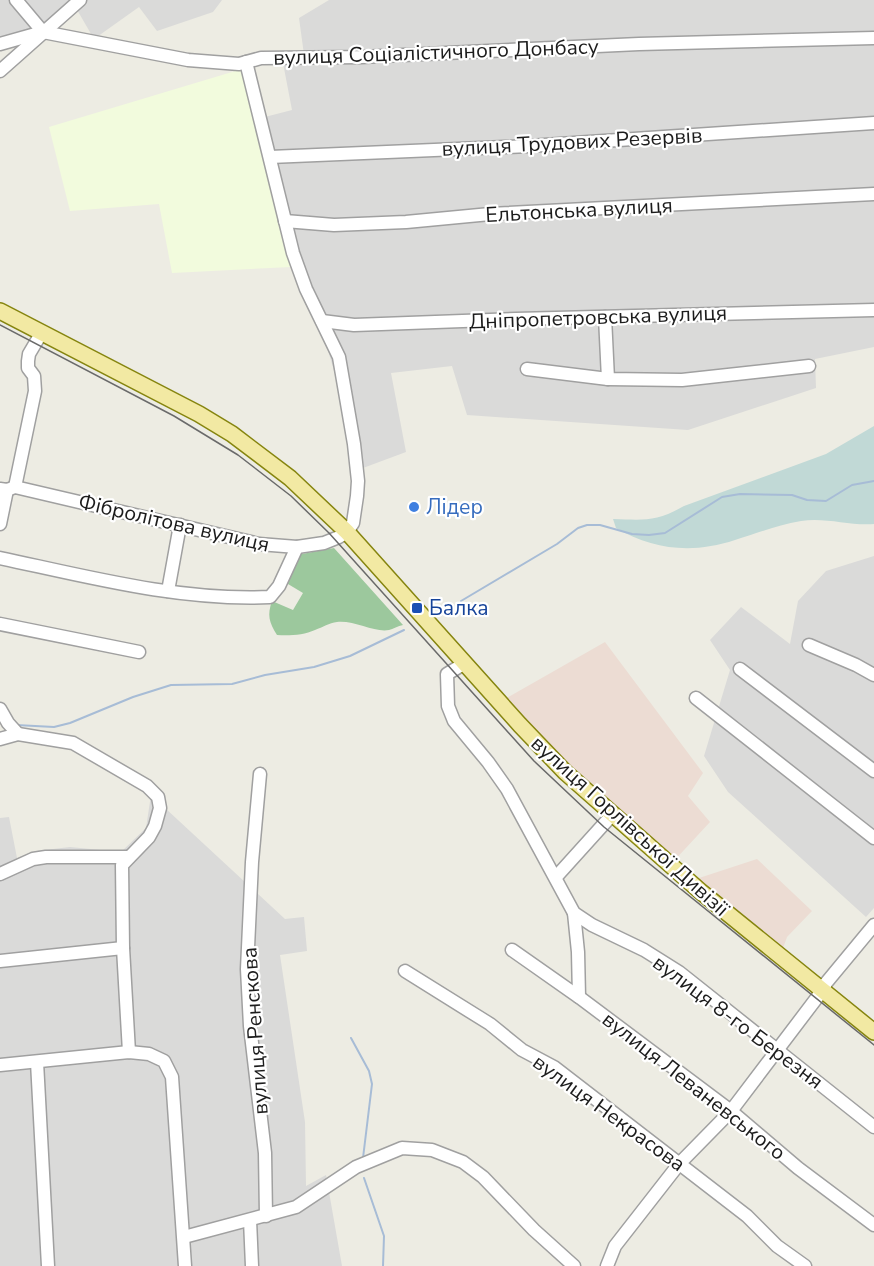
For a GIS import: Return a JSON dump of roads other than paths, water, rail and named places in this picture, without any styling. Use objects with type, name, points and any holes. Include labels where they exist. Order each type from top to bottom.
[{"type":"main road","name":"вулиця Горлівської Дивізії","points":[[0,310],[165,396],[232,434],[290,478],[347,532],[565,772],[612,815],[874,1032]]},
{"type":"street","points":[[16,0],[43,32]]},
{"type":"street","points":[[0,71],[80,0]]},
{"type":"street","points":[[0,44],[43,32]]},
{"type":"street","name":"вулиця Соціалістичного Донбасу","points":[[43,32],[188,60],[239,64],[261,58],[361,57],[639,44],[874,38]]},
{"type":"street","points":[[246,62],[285,221],[302,279],[339,357],[354,444],[357,496],[352,523],[347,532]]},
{"type":"street","name":"вулиця Трудових Резервів","points":[[270,157],[529,146],[874,123]]},
{"type":"street","name":"Ельтонська вулиця","points":[[285,221],[334,225],[490,214],[874,194]]},
{"type":"street","name":"Дніпропетровська вулиця","points":[[322,321],[354,325],[874,310]]},
{"type":"street","points":[[604,317],[608,379]]},
{"type":"street","points":[[0,524],[7,488],[35,391],[34,376],[28,368],[29,354],[42,332]]},
{"type":"street","points":[[527,369],[608,379],[682,380],[809,366]]},
{"type":"street","name":"Фібролітова вулиця","points":[[7,488],[259,544],[297,547],[324,543],[347,532]]},
{"type":"street","points":[[168,591],[180,525]]},
{"type":"street","points":[[0,558],[168,591],[210,596],[270,597],[279,586],[297,547]]},
{"type":"street","points":[[0,624],[140,652]]},
{"type":"street","points":[[809,645],[856,664],[874,675]]},
{"type":"street","points":[[465,663],[447,674],[448,706],[454,721],[507,789],[574,913],[579,952],[579,997]]},
{"type":"street","points":[[740,669],[874,771]]},
{"type":"street","points":[[696,698],[874,838]]},
{"type":"street","points":[[0,709],[13,729],[73,743],[147,786],[158,797],[160,808],[155,826],[149,837],[122,865],[123,948],[129,1052]]},
{"type":"street","points":[[0,739],[13,729]]},
{"type":"street","name":"вулиця Ренскова","points":[[260,774],[252,862],[247,969],[250,1026],[265,1153],[266,1216]]},
{"type":"street","points":[[556,877],[612,815]]},
{"type":"street","points":[[0,874],[46,857],[129,857]]},
{"type":"street","name":"вулиця 8-го Березня","points":[[574,913],[678,972],[874,1127]]},
{"type":"street","points":[[606,1266],[615,1246],[679,1164],[731,1111],[826,983],[869,938],[874,925]]},
{"type":"street","points":[[0,961],[123,948]]},
{"type":"street","name":"вулиця Леваневського","points":[[512,950],[579,997],[731,1111],[798,1168],[874,1225]]},
{"type":"street","name":"вулиця Некрасова","points":[[405,971],[490,1024],[522,1050],[554,1067],[747,1216],[777,1246],[805,1266]]},
{"type":"street","points":[[0,1065],[129,1052],[139,1052],[164,1061],[170,1068],[172,1077],[185,1266]]},
{"type":"street","points":[[38,1062],[48,1266]]},
{"type":"street","points":[[184,1237],[296,1207],[356,1167],[402,1148],[432,1150],[463,1162],[483,1178],[534,1230],[574,1266]]},
{"type":"street","points":[[250,1220],[252,1266]]},
{"type":"waterway","points":[[461,601],[557,544],[578,528],[587,525],[600,525],[632,534],[665,533],[722,497],[740,494],[792,495],[807,500],[826,501],[852,485],[874,481]]},
{"type":"waterway","points":[[16,725],[54,727],[70,723],[133,697],[171,685],[232,684],[265,675],[314,667],[350,656],[404,630]]},
{"type":"waterway","points":[[351,1038],[369,1071],[372,1084],[363,1158]]},
{"type":"waterway","points":[[364,1178],[384,1236],[383,1266]]},
{"type":"tram line","points":[[0,325],[174,416],[238,455],[291,496],[329,533],[534,761],[604,827],[874,1045]]},
{"type":"place","name":"Лідер","points":[[414,507]]},
{"type":"place","name":"Балка","points":[[417,608]]}]
